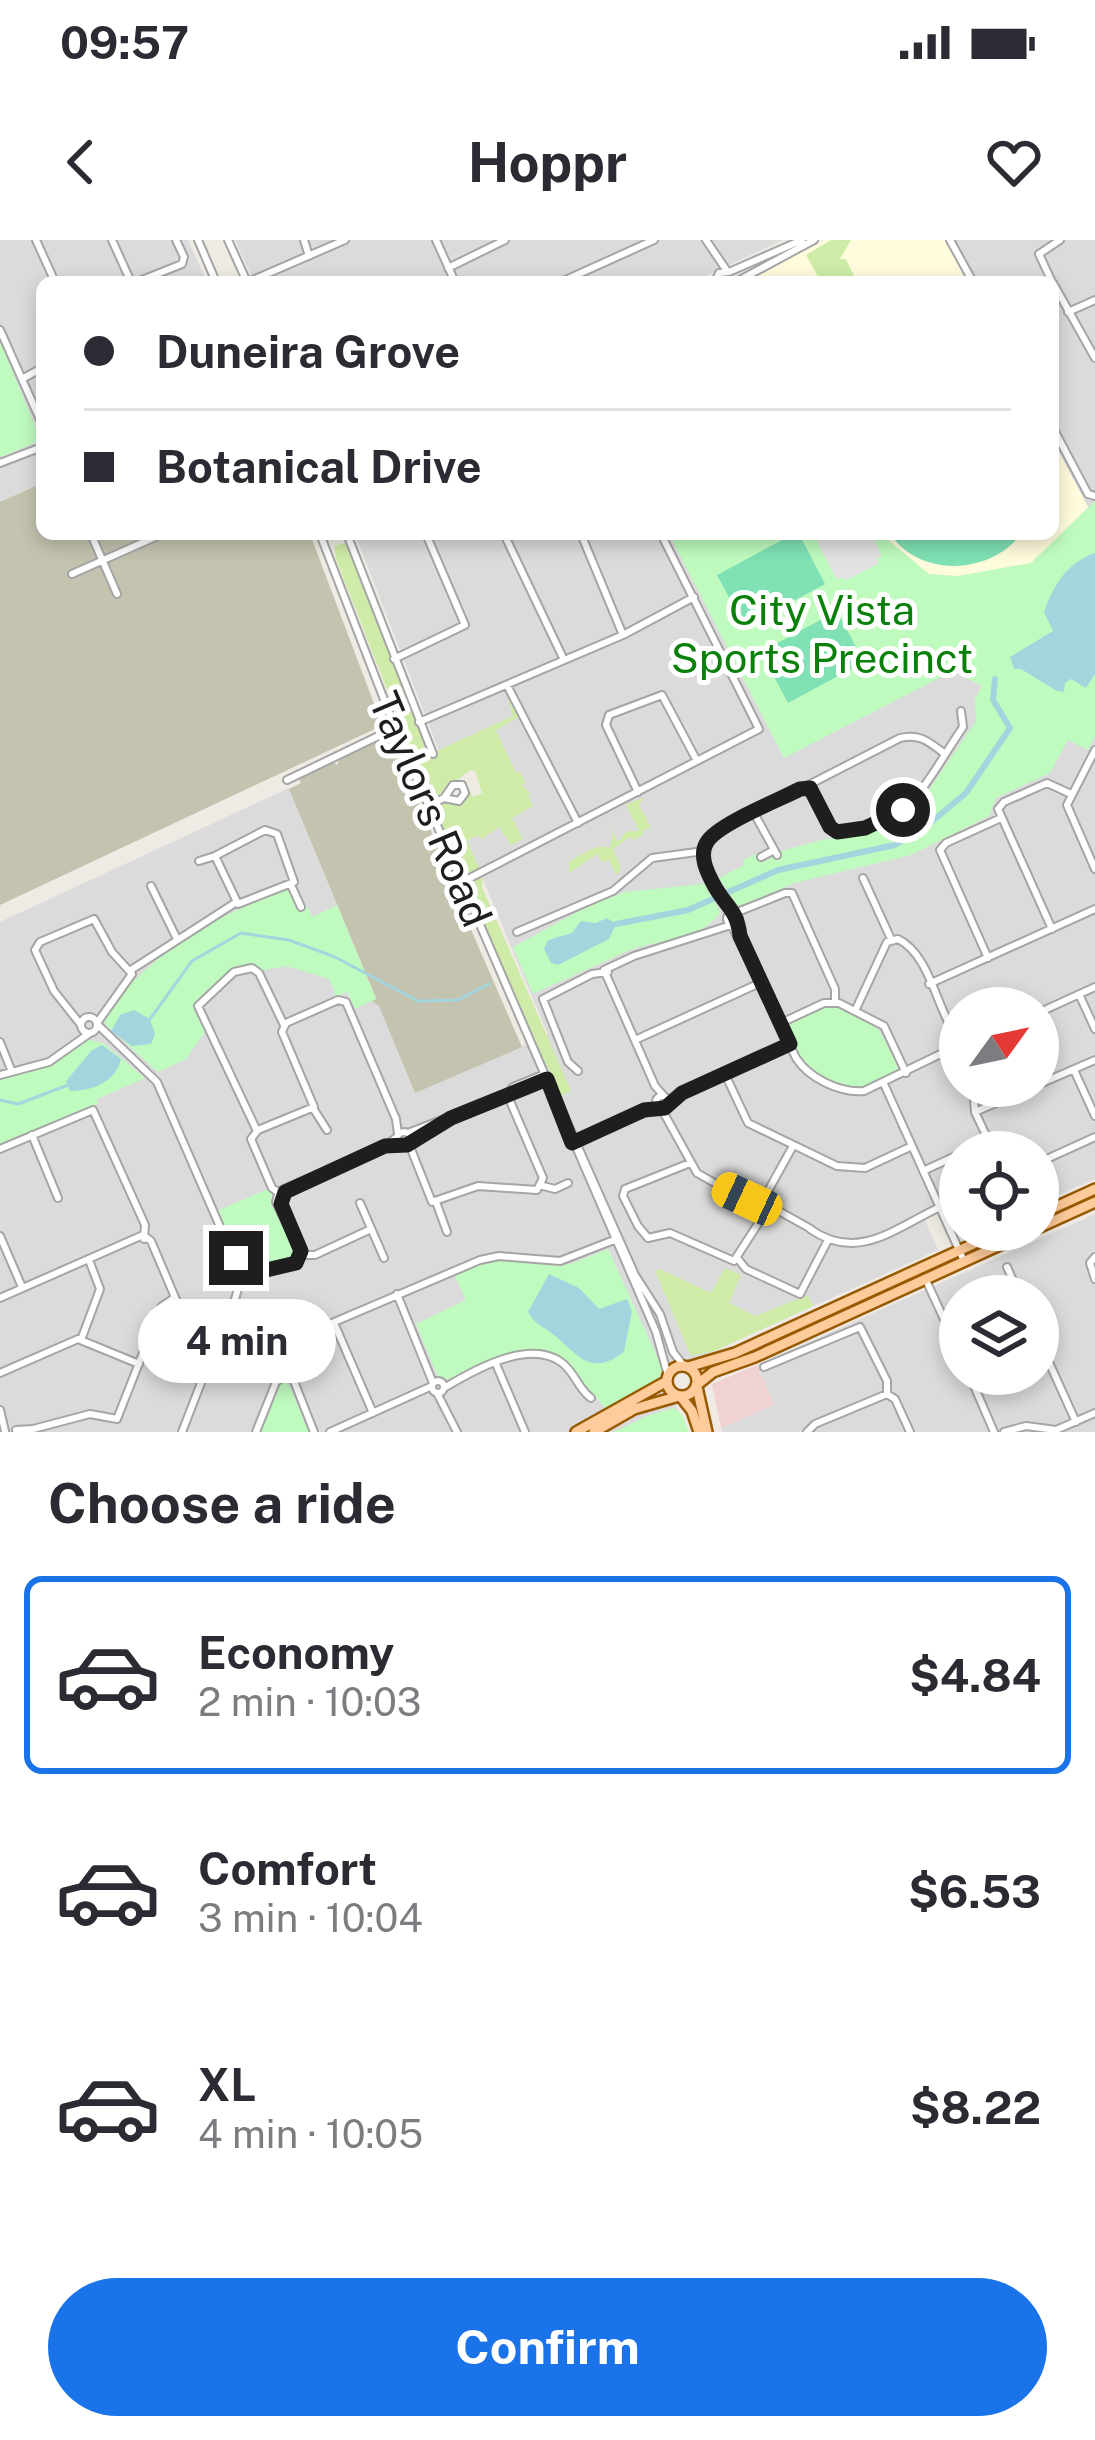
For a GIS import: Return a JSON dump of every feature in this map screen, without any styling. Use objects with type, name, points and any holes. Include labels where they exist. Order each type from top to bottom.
[{"type":"main road","points":[[1059,1205],[1095,1189]]},
{"type":"main road","points":[[1059,1218],[1095,1202]]},
{"type":"main road","points":[[594,1432],[634,1409],[680,1396],[723,1368],[925,1278],[970,1251]]},
{"type":"main road","points":[[576,1432],[667,1378],[674,1368],[739,1351],[976,1251]]},
{"type":"main road","points":[[686,1366],[695,1372],[703,1432]]},
{"type":"main road","points":[[667,1378],[670,1390],[692,1411],[703,1432]]},
{"type":"street","points":[[36,240],[52,276]]},
{"type":"street","points":[[112,240],[136,276]]},
{"type":"street","points":[[198,240],[213,276]]},
{"type":"street","points":[[228,240],[249,276]]},
{"type":"street","points":[[304,240],[311,255]]},
{"type":"street","points":[[263,276],[345,240]]},
{"type":"street","points":[[436,240],[451,276]]},
{"type":"street","points":[[447,266],[505,240]]},
{"type":"street","points":[[574,276],[654,240]]},
{"type":"street","points":[[721,276],[802,240]]},
{"type":"street","points":[[746,276],[814,240]]},
{"type":"street","points":[[950,240],[970,276]]},
{"type":"street","points":[[1050,276],[1040,254],[1060,240]]},
{"type":"street","points":[[153,276],[181,260],[176,241]]},
{"type":"street","points":[[708,244],[731,276]]},
{"type":"street","points":[[708,244],[714,276]]},
{"type":"street","points":[[1059,294],[1095,358]]},
{"type":"street","points":[[1070,314],[1095,300]]},
{"type":"street","points":[[0,330],[36,411]]},
{"type":"street","points":[[21,377],[36,371]]},
{"type":"street","points":[[1059,439],[1088,494],[1095,496]]},
{"type":"street","points":[[0,464],[36,448]]},
{"type":"street","points":[[94,540],[117,594]]},
{"type":"street","points":[[72,574],[148,540]]},
{"type":"street","name":"Taylors Road","points":[[322,540],[395,728],[656,1332],[667,1378]]},
{"type":"street","points":[[349,540],[433,754]]},
{"type":"street","points":[[394,658],[465,625],[429,540]]},
{"type":"street","points":[[507,540],[562,661]]},
{"type":"street","points":[[584,540],[626,634]]},
{"type":"street","points":[[461,883],[760,727],[664,540]]},
{"type":"street","points":[[419,722],[626,634],[695,599]]},
{"type":"street","points":[[509,684],[580,822]]},
{"type":"street","points":[[640,791],[605,723],[609,715],[660,694],[699,760]]},
{"type":"street","points":[[810,788],[832,830],[865,828],[901,811],[918,798],[963,727],[961,711]]},
{"type":"street","points":[[286,780],[395,728]]},
{"type":"street","points":[[939,1058],[864,1091],[844,1090],[806,1071],[712,882],[704,851],[715,833],[913,735],[945,754]]},
{"type":"street","points":[[1095,750],[1071,794],[1068,811],[1095,869]]},
{"type":"street","points":[[1052,929],[998,809],[1047,783],[1071,794]]},
{"type":"street","points":[[428,806],[444,798]]},
{"type":"street","points":[[754,813],[776,853],[760,857]]},
{"type":"street","points":[[988,958],[940,850],[1001,818]]},
{"type":"street","points":[[199,861],[274,830],[294,874],[291,884],[301,907]]},
{"type":"street","points":[[517,932],[614,891],[652,858],[704,851]]},
{"type":"street","points":[[215,856],[236,903]]},
{"type":"street","points":[[863,878],[891,939],[911,947],[939,1006]]},
{"type":"street","points":[[74,1043],[84,1022],[105,1006],[131,970],[236,903],[291,884]]},
{"type":"street","points":[[152,886],[177,939]]},
{"type":"street","points":[[578,1071],[568,1062],[543,999],[619,963],[678,945],[777,898],[791,897],[797,906],[835,989],[835,1003]]},
{"type":"street","points":[[929,984],[1095,909]]},
{"type":"street","points":[[131,970],[112,952],[94,919],[37,944],[35,953],[48,982],[71,1012],[141,1064],[157,1082],[229,1249],[248,1266],[267,1271],[289,1265],[300,1253]]},
{"type":"street","points":[[855,1011],[891,939]]},
{"type":"street","points":[[300,1253],[279,1193],[257,1152],[250,1117],[197,1008],[211,990],[244,969],[254,971],[285,1026],[312,1107],[327,1130]]},
{"type":"street","points":[[606,972],[670,1121],[703,1178],[827,1240],[866,1242],[939,1209]]},
{"type":"street","points":[[636,1042],[763,984]]},
{"type":"street","points":[[1059,1003],[1095,987]]},
{"type":"street","points":[[1079,994],[1095,1029]]},
{"type":"street","points":[[285,1026],[344,1001],[430,1200],[478,1186],[530,1190],[568,1183]]},
{"type":"street","points":[[780,1023],[835,1003],[884,1026],[906,1073]]},
{"type":"street","points":[[0,1076],[49,1062],[94,1028],[105,1006]]},
{"type":"street","points":[[84,1022],[94,1028]]},
{"type":"street","points":[[0,1042],[12,1072]]},
{"type":"street","points":[[574,1142],[790,1044]]},
{"type":"street","points":[[975,1112],[1095,1060]]},
{"type":"street","points":[[1074,1070],[1095,1116]]},
{"type":"street","points":[[725,1074],[746,1120],[837,1166],[856,1170],[912,1146]]},
{"type":"street","points":[[279,1193],[547,1078]]},
{"type":"street","points":[[883,1083],[939,1207]]},
{"type":"street","points":[[505,1095],[541,1185]]},
{"type":"street","points":[[256,1132],[312,1107]]},
{"type":"street","points":[[975,1107],[984,1131]]},
{"type":"street","points":[[0,1149],[90,1112],[183,1311],[258,1342],[279,1343],[490,1257],[560,1262],[614,1240]]},
{"type":"street","points":[[31,1135],[58,1198]]},
{"type":"street","points":[[1059,1153],[1095,1137]]},
{"type":"street","name":"Taylors Road","points":[[574,1142],[635,1275],[660,1314],[673,1352],[686,1366]]},
{"type":"street","points":[[738,1259],[792,1147]]},
{"type":"street","points":[[689,1161],[628,1193],[638,1226],[648,1238],[670,1232],[729,1260],[738,1259]]},
{"type":"street","points":[[922,1171],[939,1164]]},
{"type":"street","points":[[436,1201],[447,1232]]},
{"type":"street","points":[[360,1203],[384,1258]]},
{"type":"street","points":[[300,1253],[313,1256],[371,1229]]},
{"type":"street","points":[[0,1236],[22,1285]]},
{"type":"street","points":[[0,1298],[144,1236]]},
{"type":"street","points":[[738,1259],[746,1269],[790,1290],[800,1290],[827,1240]]},
{"type":"street","points":[[960,1251],[962,1256]]},
{"type":"street","points":[[1095,1257],[1090,1263],[1095,1279]]},
{"type":"street","points":[[82,1341],[100,1289],[90,1261]]},
{"type":"street","points":[[185,1429],[248,1266]]},
{"type":"street","points":[[1007,1267],[1011,1275]]},
{"type":"street","points":[[925,1278],[939,1308]]},
{"type":"street","points":[[397,1294],[457,1432]]},
{"type":"street","points":[[1,1412],[11,1430],[30,1431],[90,1414],[117,1419],[160,1311],[175,1300]]},
{"type":"street","points":[[334,1322],[373,1413]]},
{"type":"street","points":[[764,1367],[777,1366],[860,1327],[887,1381],[887,1394]]},
{"type":"street","points":[[2,1373],[82,1341],[140,1363]]},
{"type":"street","points":[[279,1343],[314,1432]]},
{"type":"street","points":[[330,1432],[521,1354],[550,1356],[566,1366],[591,1398]]},
{"type":"street","points":[[496,1364],[525,1432]]},
{"type":"street","points":[[256,1432],[275,1384],[289,1373]]},
{"type":"street","points":[[1059,1384],[1076,1422]]},
{"type":"street","points":[[807,1432],[887,1394]]},
{"type":"street","points":[[887,1394],[895,1399],[910,1432]]},
{"type":"street","points":[[978,1395],[994,1432]]},
{"type":"street","points":[[1004,1432],[1026,1426],[1056,1430],[1095,1413]]},
{"type":"shaded area","points":[[0,240],[188,240],[204,276],[36,276],[36,495],[32,487],[0,502]]},
{"type":"shaded area","points":[[235,240],[783,240],[706,276],[251,276]]},
{"type":"shaded area","points":[[825,240],[946,240],[965,276],[756,276]]},
{"type":"shaded area","points":[[946,240],[1095,240],[1095,520],[1059,452],[1059,276],[965,276]]},
{"type":"shaded area","points":[[1059,452],[1088,507],[1059,535]]},
{"type":"shaded area","points":[[36,486],[36,540],[312,540],[379,727],[0,905],[0,502]]},
{"type":"shaded area","points":[[357,540],[877,540],[949,673],[1095,599],[1095,1179],[1059,1195],[1059,1131],[939,1131],[939,1211],[924,1218],[938,1250],[663,1374],[687,1432],[0,1432],[0,922],[289,788],[373,1001],[379,1005],[415,1092],[548,1035],[467,841],[500,824],[510,845],[523,838],[512,818],[533,806],[492,729],[439,751]]},
{"type":"shaded area","points":[[816,540],[874,540],[882,556],[879,563],[845,581],[843,577],[837,580]]},
{"type":"shaded area","points":[[888,540],[1054,540],[1031,563],[958,576],[929,574]]},
{"type":"shaded area","points":[[384,737],[393,738],[398,747],[448,874],[472,916],[470,921],[466,918],[522,1047],[415,1093],[379,1006],[372,1001],[376,998],[289,789],[301,783],[298,777],[332,761],[337,765],[340,758]]},
{"type":"shaded area","points":[[1095,1214],[1095,1432],[723,1432],[721,1428],[774,1405],[757,1365],[939,1284],[939,1395],[1059,1395],[1059,1275],[958,1275],[1012,1251],[1059,1251],[1059,1230]]},
{"type":"shaded area","points":[[757,1365],[774,1405],[721,1428],[712,1384]]},
{"type":"green space","points":[[831,240],[851,240],[840,259],[846,259],[854,276],[818,276],[806,255]]},
{"type":"green space","points":[[0,341],[36,429],[36,442],[0,456]]},
{"type":"green space","name":"City Vista Sports Precinct","points":[[1095,501],[1095,736],[1088,750],[1068,740],[1050,773],[996,798],[989,816],[911,855],[794,883],[744,906],[736,904],[719,878],[744,865],[743,860],[756,854],[762,863],[781,851],[868,833],[917,807],[976,721],[975,699],[982,686],[953,671],[784,758],[672,540],[888,540],[929,574],[958,576],[1031,563]]},
{"type":"green space","points":[[782,540],[802,540],[825,584],[745,627],[717,575]]},
{"type":"green space","points":[[896,540],[1015,540],[992,557],[955,566],[936,564]]},
{"type":"green space","points":[[347,542],[430,754],[513,716],[506,692],[520,716],[496,730],[531,794],[533,806],[512,818],[523,839],[511,845],[499,827],[482,839],[478,835],[467,841],[479,868],[470,875],[462,873],[433,807],[442,801],[463,802],[465,781],[473,797],[482,793],[475,771],[470,770],[431,801],[337,562],[334,546]]},
{"type":"green space","name":"City Vista Sports Precinct","points":[[837,611],[864,662],[788,703],[761,652]]},
{"type":"green space","points":[[644,797],[639,805],[651,827],[613,849],[619,873],[597,854],[569,873],[569,862],[594,848],[609,848],[610,827],[618,842],[627,831],[639,831],[626,805]]},
{"type":"green space","points":[[483,876],[482,887],[571,1091],[560,1096],[473,898],[470,884]]},
{"type":"green space","points":[[704,884],[720,912],[703,928],[628,951],[533,994],[513,947],[624,892]]},
{"type":"green space","points":[[291,891],[299,909],[307,906],[312,917],[337,905],[376,999],[355,1009],[347,992],[336,996],[329,979],[286,966],[259,971],[239,967],[196,1002],[205,1032],[186,1059],[158,1072],[107,1026],[105,1012],[166,953],[208,925]]},
{"type":"green space","points":[[824,1006],[835,1006],[876,1025],[898,1065],[897,1072],[866,1087],[848,1089],[812,1071],[795,1050],[786,1026]]},
{"type":"green space","points":[[84,1039],[103,1043],[145,1078],[0,1146],[0,1079],[43,1068]]},
{"type":"green space","points":[[270,1188],[295,1251],[282,1263],[256,1266],[240,1257],[217,1211]]},
{"type":"green space","points":[[608,1249],[663,1370],[654,1386],[606,1409],[569,1365],[550,1353],[527,1349],[450,1380],[438,1377],[416,1324],[466,1300],[454,1274],[489,1260],[571,1264]]},
{"type":"green space","points":[[725,1268],[741,1275],[729,1303],[755,1316],[808,1295],[813,1306],[714,1351],[691,1356],[655,1271],[660,1269],[711,1293]]},
{"type":"green space","points":[[281,1381],[288,1383],[309,1432],[259,1432]]},
{"type":"green space","points":[[674,1408],[689,1432],[614,1432],[649,1415]]},
{"type":"water","points":[[1095,553],[1095,674],[1086,688],[1071,679],[1064,692],[1057,691],[1014,669],[1010,657],[1053,631],[1044,612],[1052,592],[1069,569]]},
{"type":"water","points":[[607,918],[616,924],[609,939],[558,965],[551,963],[544,949],[548,940],[572,933],[581,921],[596,923]]},
{"type":"water","points":[[134,1010],[150,1019],[155,1034],[151,1044],[132,1046],[111,1031],[120,1015]]},
{"type":"water","points":[[102,1045],[121,1059],[114,1074],[94,1087],[70,1091],[66,1081]]},
{"type":"water","points":[[549,1274],[579,1288],[599,1309],[627,1299],[632,1311],[624,1352],[612,1360],[592,1363],[535,1321],[528,1312]]},
{"type":"waterway","points":[[930,823],[966,793],[1010,728],[993,700],[995,679]]},
{"type":"waterway","points":[[616,924],[688,910],[778,870],[895,845],[924,827]]},
{"type":"waterway","points":[[150,1019],[192,961],[241,933],[289,940],[335,957],[418,1001],[458,1000],[489,984]]},
{"type":"waterway","points":[[0,1100],[18,1104],[68,1085]]},
{"type":"route","points":[[236,1258],[262,1271],[296,1263],[301,1251],[281,1204],[285,1192],[385,1146],[407,1145],[451,1118],[507,1094],[547,1079],[572,1143],[644,1110],[665,1108],[682,1093],[790,1044],[740,936],[739,917],[709,877],[705,846],[715,833],[800,789],[810,788],[837,832],[865,828],[903,810]]}]
